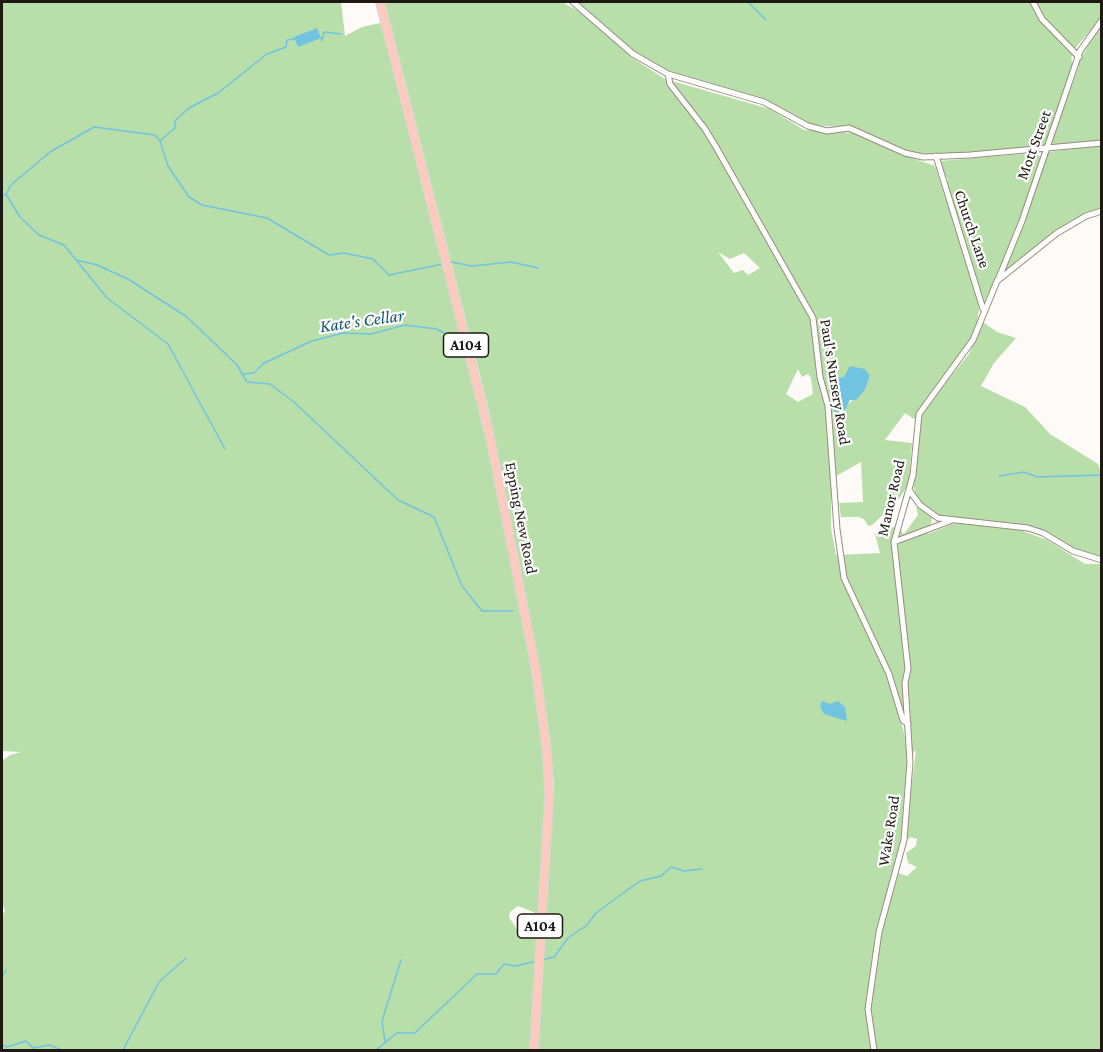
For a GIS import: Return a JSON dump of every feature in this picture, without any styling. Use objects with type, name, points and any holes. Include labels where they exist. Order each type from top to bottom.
[{"type":"main road","name":"Epping New Road","points":[[380,2],[489,432],[536,671],[547,753],[549,798],[534,1050]]},
{"type":"street","points":[[573,2],[633,54],[668,74],[764,102],[808,126],[827,131],[849,128],[905,153],[923,157],[1101,143]]},
{"type":"street","points":[[1033,2],[1042,19],[1078,57]]},
{"type":"street","name":"Mott Street","points":[[997,281],[1022,221],[1078,57],[1101,20]]},
{"type":"street","name":"Paul's Nursery Road","points":[[668,74],[670,84],[716,147],[813,318],[820,377],[828,406],[844,578],[865,622]]},
{"type":"street","name":"Church Lane","points":[[936,156],[949,204],[980,294],[983,311]]},
{"type":"street","name":"Manor Road","points":[[908,724],[906,683],[908,669],[894,542],[909,490],[919,414],[973,340],[997,281],[1057,233],[1086,216],[1101,211]]},
{"type":"street","points":[[909,490],[926,510],[938,518],[1028,528],[1043,533],[1073,551],[1101,560]]},
{"type":"street","points":[[894,542],[952,520]]},
{"type":"street","name":"Wake Road","points":[[865,622],[889,674],[903,720],[908,724],[910,762],[904,840],[879,932],[868,1009],[874,1050]]},
{"type":"green space","points":[[2,2],[341,2],[345,36],[362,27],[380,23],[400,93],[496,481],[539,712],[544,755],[545,800],[538,914],[518,906],[510,912],[509,917],[519,933],[534,932],[538,943],[529,1050],[2,1050],[2,915],[5,911],[2,903],[2,761],[10,755],[21,752],[2,751]]},
{"type":"green space","points":[[385,2],[562,2],[585,15],[631,57],[665,79],[770,109],[804,130],[857,133],[906,156],[935,166],[976,290],[979,309],[977,325],[970,346],[914,419],[905,413],[885,440],[912,443],[909,483],[897,502],[872,525],[868,526],[864,519],[858,517],[841,517],[839,503],[863,502],[861,462],[831,479],[831,528],[836,555],[880,553],[875,534],[897,526],[904,534],[918,515],[916,507],[933,515],[928,534],[955,523],[1017,529],[1047,540],[1085,564],[1101,564],[1101,1050],[538,1050],[554,785],[547,715],[489,411]],"holes":[[[718,252],[730,259],[744,253],[760,268],[748,275],[743,270],[734,273]],[[798,369],[802,377],[808,374],[811,378],[813,394],[798,402],[786,394]],[[870,376],[865,390],[848,404],[836,378]],[[898,705],[912,752],[916,751],[907,821],[902,819],[908,753]],[[911,837],[917,839],[916,846],[906,853],[908,863],[917,867],[907,876],[895,872],[900,846]]]},
{"type":"green space","points":[[576,2],[1101,2],[1102,17],[1077,46],[1071,58],[1073,65],[1046,146],[1011,151],[929,154],[910,152],[857,128],[810,125],[774,106],[679,78],[631,49]]},
{"type":"green space","points":[[1101,23],[1101,142],[1053,146],[1052,141],[1079,66],[1077,65]]},
{"type":"green space","points":[[1101,145],[1101,208],[1051,236],[1002,276],[1049,152]]},
{"type":"green space","points":[[1033,153],[1040,156],[1040,159],[1018,229],[984,303],[944,183],[948,182],[947,177],[942,178],[940,161]]},
{"type":"green space","points":[[983,322],[997,332],[1016,338],[994,363],[981,386],[1025,407],[1050,434],[1098,464],[1102,475],[1101,558],[1084,555],[1038,530],[934,515],[916,497],[913,485],[921,417],[925,408],[969,354]]},
{"type":"water","points":[[317,28],[321,38],[298,47],[294,37]]},
{"type":"water","points":[[850,366],[865,369],[870,376],[865,390],[856,400],[850,400],[837,425],[831,394],[836,378],[844,377]]},
{"type":"water","points":[[822,701],[830,704],[838,701],[845,707],[847,721],[824,714],[820,707]]},
{"type":"waterway","points":[[748,2],[766,20]]},
{"type":"waterway","points":[[321,38],[322,41],[324,32],[341,34]]},
{"type":"waterway","points":[[161,140],[175,128],[175,121],[189,108],[218,93],[267,54],[286,47],[287,40],[295,39]]},
{"type":"waterway","points":[[6,194],[11,185],[50,152],[94,127],[155,135],[160,141],[168,166],[189,197],[202,205],[267,218],[329,255],[344,253],[373,259],[389,275],[443,264]]},
{"type":"waterway","points":[[2,197],[6,194],[20,217],[39,235],[64,245],[107,298],[168,344],[225,449]]},
{"type":"waterway","points":[[76,260],[97,265],[128,279],[187,317],[237,365],[247,382],[270,384],[294,402],[398,500],[434,517],[462,586],[482,611],[513,611]]},
{"type":"waterway","points":[[451,262],[472,266],[511,262],[538,268]]},
{"type":"waterway","name":"Kate's Cellar","points":[[243,374],[254,373],[264,363],[312,341],[343,333],[371,334],[405,325],[437,329],[455,339]]},
{"type":"waterway","points":[[999,476],[1024,472],[1037,477],[1102,475]]},
{"type":"waterway","points":[[542,960],[554,957],[568,938],[587,925],[596,913],[640,881],[661,876],[671,867],[684,871],[702,869]]},
{"type":"waterway","points":[[123,1050],[159,982],[186,958]]},
{"type":"waterway","points":[[385,1042],[382,1021],[401,960]]},
{"type":"waterway","points":[[376,1050],[397,1033],[415,1033],[477,974],[496,974],[504,964],[515,966],[537,961]]},
{"type":"waterway","points":[[2,977],[6,970]]},
{"type":"waterway","points":[[2,1045],[7,1047],[26,1041],[33,1048],[49,1045],[62,1050]]}]
